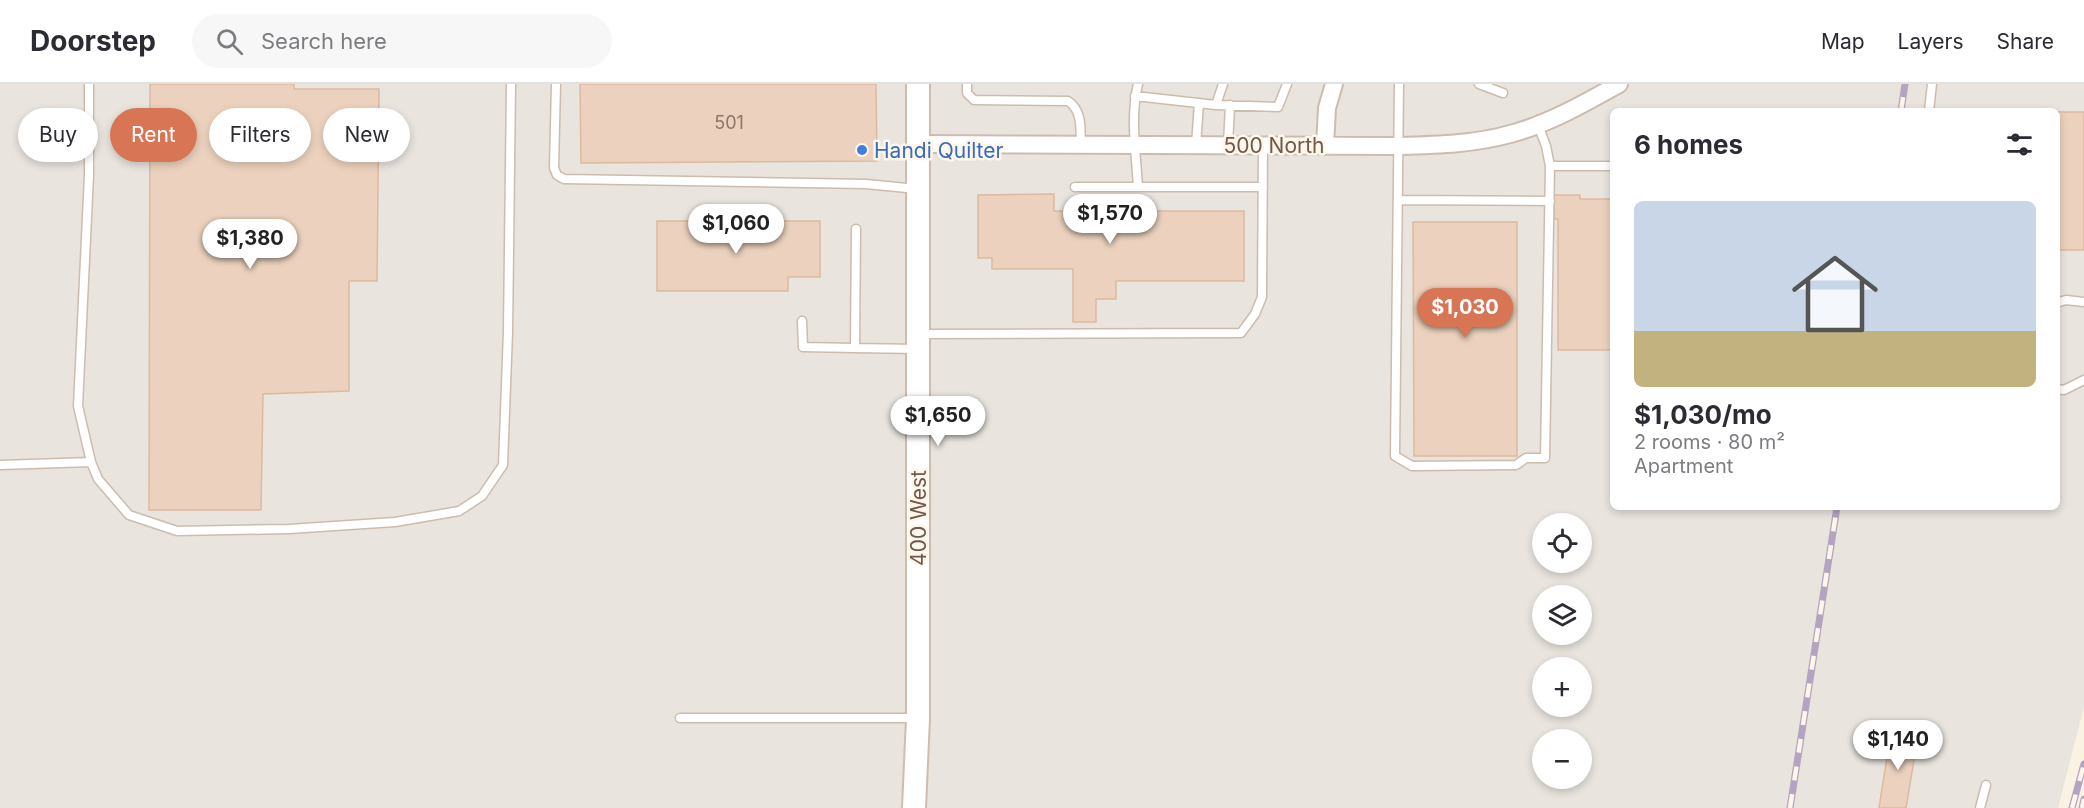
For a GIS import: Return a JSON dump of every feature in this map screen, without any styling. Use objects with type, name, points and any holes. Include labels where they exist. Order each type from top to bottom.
[{"type":"street","name":"400 West","points":[[914,808],[918,718],[918,84]]},
{"type":"street","points":[[1325,146],[1328,108],[1334,84]]},
{"type":"street","name":"500 North","points":[[918,144],[1399,146],[1462,143],[1513,133],[1538,125],[1573,110],[1619,84]]},
{"type":"lane","points":[[89,84],[89,175],[78,406],[91,462],[98,479],[129,515],[177,531],[289,529],[395,522],[459,511],[482,496],[503,465],[508,332],[512,84]]},
{"type":"lane","points":[[556,84],[554,168],[557,175],[564,179],[866,184],[918,189]]},
{"type":"lane","points":[[967,84],[967,93],[974,100],[1068,101],[1076,106],[1079,114],[1081,145]]},
{"type":"lane","points":[[1138,84],[1135,96],[1138,187]]},
{"type":"lane","points":[[1216,105],[1223,84]]},
{"type":"lane","points":[[1135,96],[1216,105],[1278,107],[1287,84]]},
{"type":"lane","points":[[1399,84],[1395,456],[1412,466],[1516,465],[1526,458],[1545,458],[1550,166],[1538,125]]},
{"type":"lane","points":[[1479,84],[1503,93]]},
{"type":"lane","points":[[1929,108],[1932,84]]},
{"type":"lane","points":[[1196,145],[1198,103]]},
{"type":"lane","points":[[1228,145],[1230,105]]},
{"type":"lane","points":[[802,321],[803,347],[855,348],[918,341],[1241,333],[1255,314],[1262,297],[1263,145]]},
{"type":"lane","points":[[1550,166],[1610,166]]},
{"type":"lane","points":[[1075,187],[1263,187]]},
{"type":"lane","points":[[1398,200],[1550,201]]},
{"type":"lane","points":[[855,348],[856,229]]},
{"type":"lane","points":[[2060,302],[2066,300],[2084,302]]},
{"type":"lane","points":[[2060,390],[2064,390],[2084,380]]},
{"type":"lane","points":[[0,465],[91,462]]},
{"type":"lane","points":[[680,718],[918,718]]},
{"type":"lane","points":[[1980,808],[1986,785]]},
{"type":"shaded area","points":[[0,84],[2084,84],[2084,707],[2058,808],[0,808]]},
{"type":"building","points":[[150,84],[294,84],[294,89],[379,89],[379,108],[323,108],[323,162],[378,162],[377,281],[349,281],[349,391],[263,394],[261,510],[149,510],[150,162],[197,162],[197,108],[150,108]]},
{"type":"building","points":[[580,84],[876,84],[877,161],[581,163]]},
{"type":"building","points":[[2060,112],[2084,112],[2084,250],[2060,250]]},
{"type":"building","points":[[1054,194],[1054,211],[1244,211],[1244,281],[1116,281],[1116,299],[1096,299],[1096,322],[1073,322],[1073,269],[992,269],[992,258],[978,258],[978,195]]},
{"type":"building","points":[[1554,195],[1580,195],[1580,199],[1610,199],[1610,350],[1558,350],[1558,219],[1554,219]]},
{"type":"building","points":[[657,221],[820,221],[820,277],[788,277],[788,291],[657,291]]},
{"type":"building","points":[[1413,222],[1517,222],[1517,456],[1414,456]]},
{"type":"building","points":[[1891,732],[1918,736],[1906,808],[1879,808]]},
{"type":"railway","points":[[1901,108],[1905,84]]},
{"type":"railway","points":[[1790,808],[1837,510]]},
{"type":"railway","points":[[2072,808],[2084,764]]},
{"type":"railway","points":[[2082,808],[2084,799]]},
{"type":"place","name":"Handi Quilter","points":[[862,150]]}]
